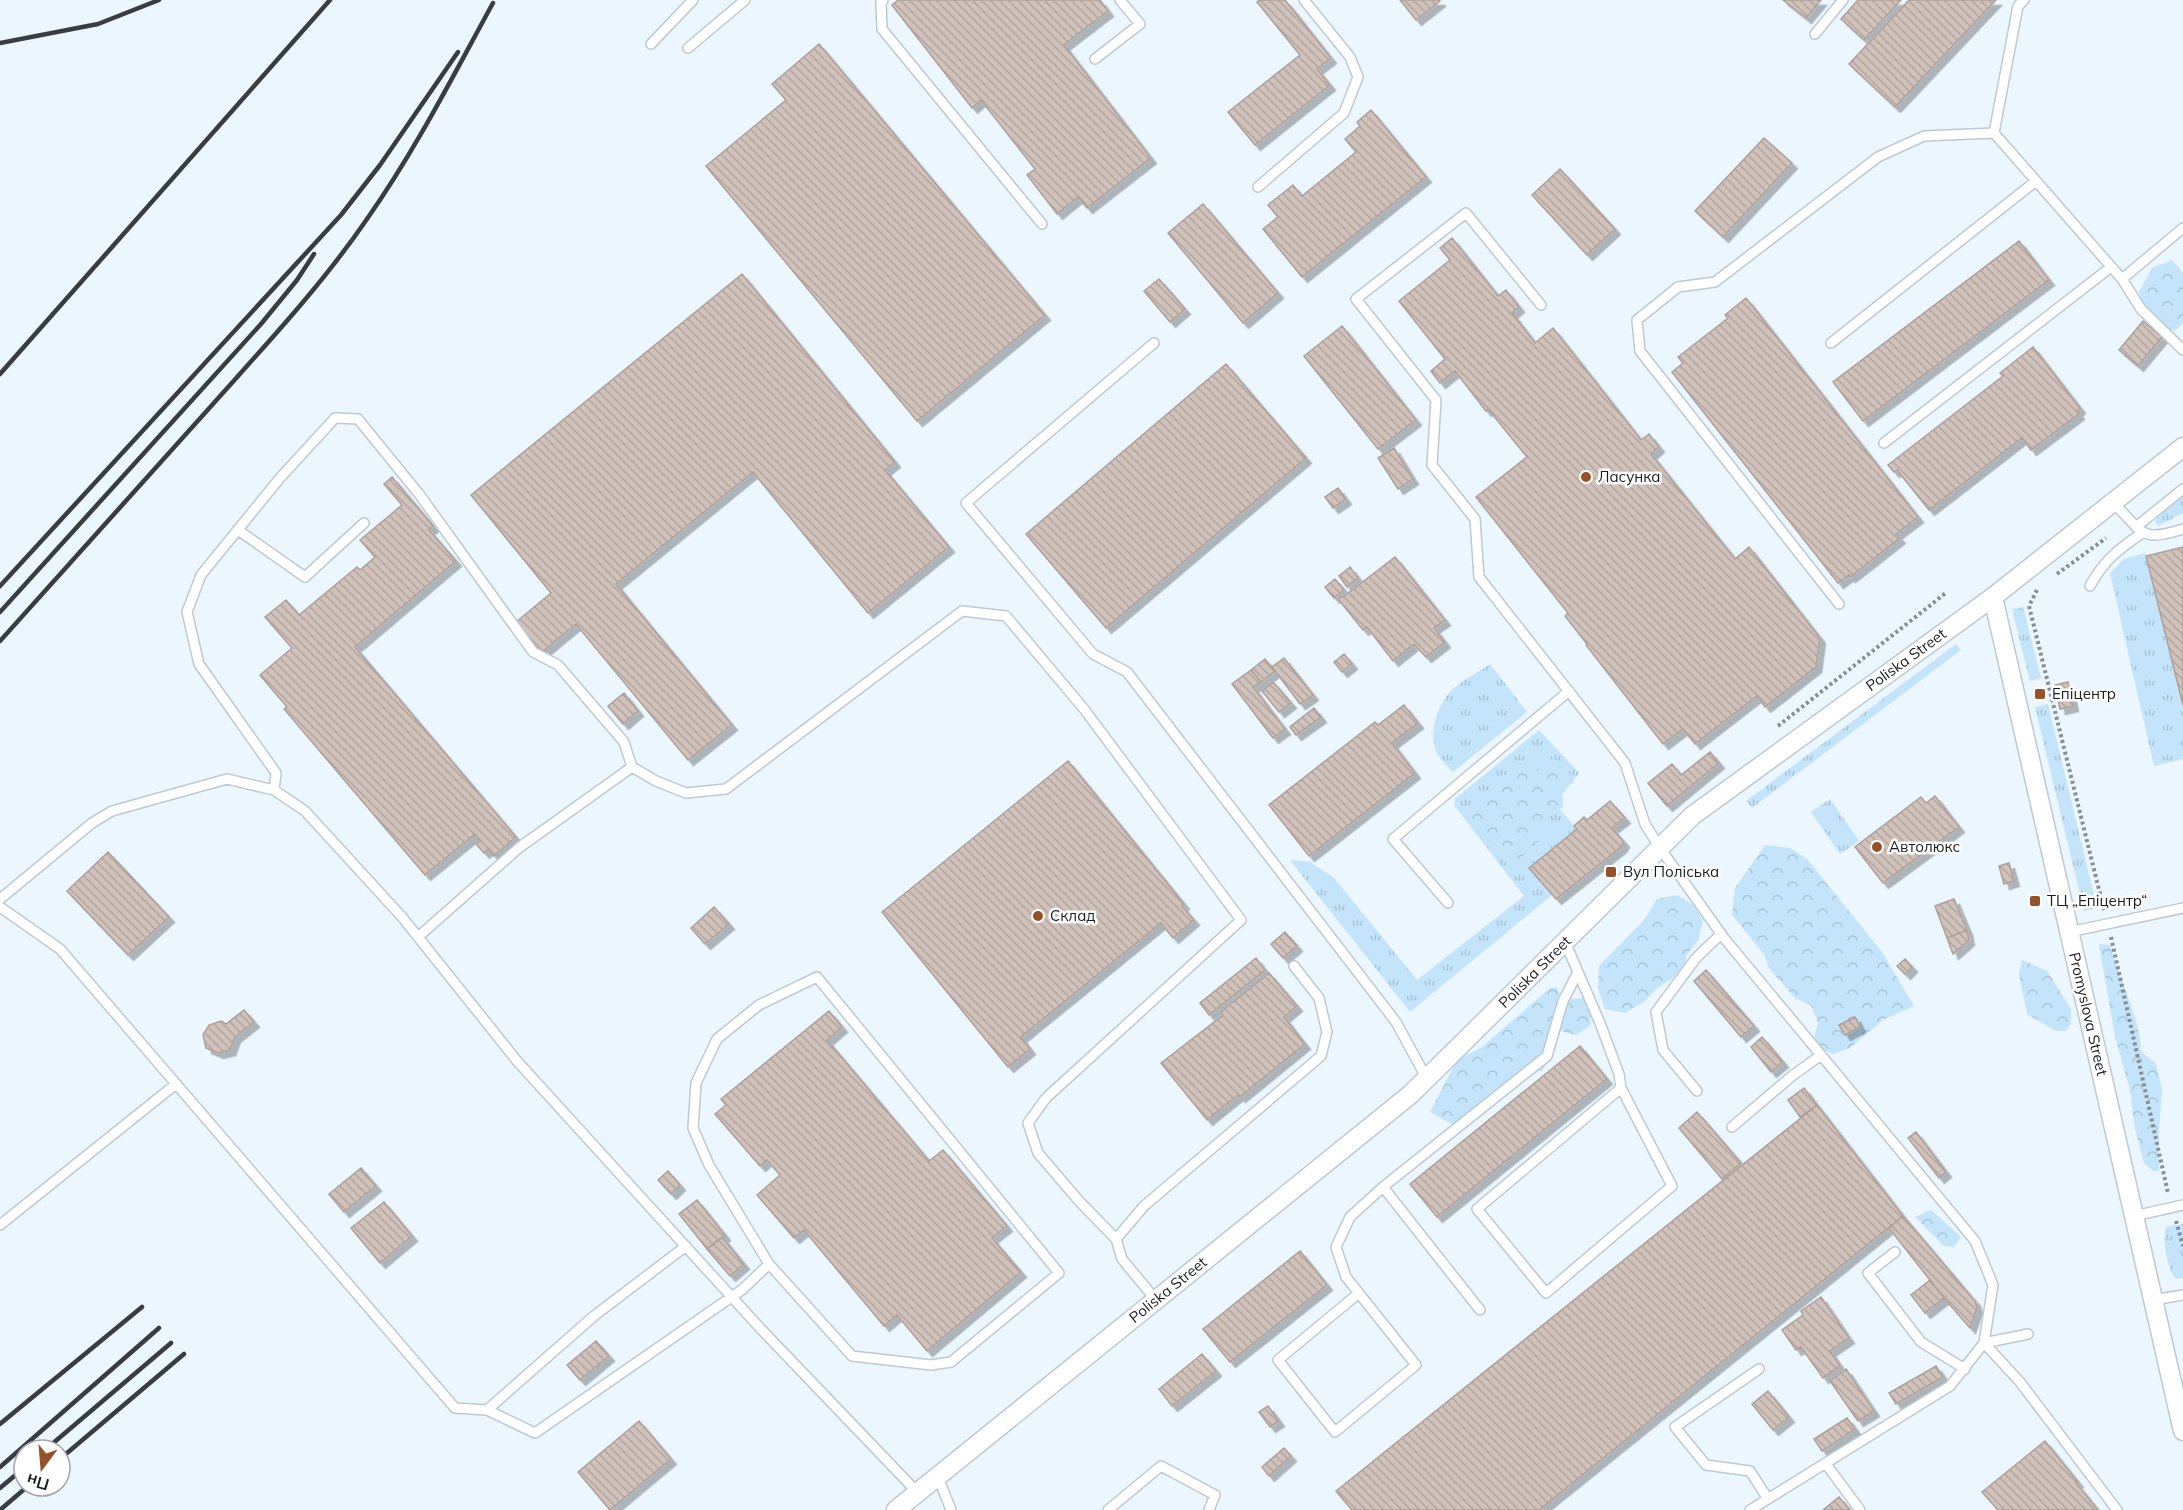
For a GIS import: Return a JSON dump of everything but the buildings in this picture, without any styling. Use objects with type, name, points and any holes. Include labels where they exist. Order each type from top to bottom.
[{"type":"street","name":"Poliska Street","points":[[896,1510],[1412,1094],[1692,816],[1993,597],[2183,447]]},
{"type":"street","name":"Promyslova Street","points":[[1993,597],[2183,1431]]},
{"type":"lane","points":[[651,44],[693,0]]},
{"type":"lane","points":[[688,48],[745,0]]},
{"type":"lane","points":[[883,0],[881,2],[882,29],[1042,224]]},
{"type":"lane","points":[[1095,59],[1140,24],[1120,0]]},
{"type":"lane","points":[[1258,187],[1344,113],[1358,77],[1350,57],[1304,0]]},
{"type":"lane","points":[[1815,34],[1843,0]]},
{"type":"lane","points":[[1994,133],[2018,6],[2024,0]]},
{"type":"lane","points":[[1994,133],[2122,279],[2141,309],[2183,350]]},
{"type":"lane","points":[[1839,604],[1640,351],[1637,320],[1678,287],[1715,282],[1878,157],[1924,136],[1994,133]]},
{"type":"lane","points":[[1831,343],[2036,181]]},
{"type":"lane","points":[[1541,305],[1467,213],[1356,299],[1436,400],[1432,465],[1474,519],[1479,577],[1625,763],[1646,824],[1660,848],[1721,934],[1975,1241],[1993,1285],[1984,1344],[1950,1386],[1750,1510]]},
{"type":"lane","points":[[2122,279],[2183,228]]},
{"type":"lane","points":[[1884,443],[2111,267]]},
{"type":"lane","points":[[1154,343],[966,503],[1092,654],[1127,672],[1396,1022],[1427,1079]]},
{"type":"lane","points":[[274,790],[276,773],[199,664],[187,612],[201,576],[280,478],[335,418],[358,419],[419,494],[533,652],[558,665],[624,742],[632,767],[656,781],[686,793],[726,789],[963,611],[1006,616],[1084,709],[1241,920],[1046,1098],[1028,1123],[1038,1153],[1079,1201],[1116,1239],[1122,1259],[1156,1300]]},
{"type":"lane","points":[[2090,586],[2100,567],[2136,526],[2183,489]]},
{"type":"lane","points":[[2112,502],[2136,526],[2153,537],[2183,529]]},
{"type":"lane","points":[[238,531],[305,577],[364,523]]},
{"type":"lane","points":[[1448,903],[1393,838],[1569,692]]},
{"type":"lane","points":[[418,937],[520,847],[632,767]]},
{"type":"lane","points":[[0,899],[92,823],[112,812],[227,779],[274,790],[305,811],[418,937],[517,1061],[731,1296],[918,1493]]},
{"type":"lane","points":[[0,907],[60,949],[454,1408],[487,1410],[535,1433],[743,1289],[769,1264]]},
{"type":"lane","points":[[2069,932],[2183,908]]},
{"type":"lane","points":[[1697,1091],[1663,1050],[1656,1012],[1696,958],[1721,934]]},
{"type":"lane","points":[[1565,942],[1619,1074],[1621,1088],[1672,1186],[1546,1293],[1477,1209],[1621,1088]]},
{"type":"lane","points":[[1116,1239],[1144,1206],[1321,1056],[1328,1032],[1319,998],[1294,966]]},
{"type":"lane","points":[[1359,1293],[1278,1360],[1335,1432],[1416,1365],[1359,1293],[1346,1277],[1336,1247],[1350,1217],[1383,1187],[1547,1056],[1563,1000],[1578,972]]},
{"type":"lane","points":[[817,977],[1059,1272],[951,1362],[931,1365],[852,1356],[769,1264],[709,1165],[693,1128],[696,1083],[717,1039],[759,1005],[817,977]]},
{"type":"lane","points":[[1732,1127],[1821,1054]]},
{"type":"lane","points":[[0,1225],[176,1084]]},
{"type":"lane","points":[[1383,1187],[1480,1310]]},
{"type":"lane","points":[[2134,1216],[2183,1205]]},
{"type":"lane","points":[[487,1410],[594,1316],[686,1246]]},
{"type":"lane","points":[[1895,1252],[1868,1273],[1921,1342],[1965,1369]]},
{"type":"lane","points":[[2152,1300],[2183,1294]]},
{"type":"lane","points":[[1984,1344],[2028,1334]]},
{"type":"lane","points":[[1984,1344],[2020,1382],[2117,1510]]},
{"type":"lane","points":[[1759,1369],[1675,1427],[1706,1465],[1750,1471],[1768,1499]]},
{"type":"lane","points":[[1826,1464],[1860,1510]]},
{"type":"lane","points":[[1108,1510],[1161,1466],[1215,1495],[1209,1510]]},
{"type":"lane","points":[[938,1477],[951,1510]]},
{"type":"path","points":[[2049,580],[2136,526]]},
{"type":"path","points":[[2029,606],[2033,594],[2041,585]]},
{"type":"path","points":[[1778,726],[1947,592]]},
{"type":"green space","points":[[2172,260],[2183,273],[2183,323],[2175,331],[2160,325],[2151,318],[2139,292],[2152,268]]},
{"type":"green space","points":[[2183,496],[2183,513],[2158,526],[2155,521],[2157,517]]},
{"type":"green space","points":[[2145,553],[2183,705],[2183,759],[2154,766],[2110,573],[2124,559]]},
{"type":"green space","points":[[2023,607],[2041,678],[2030,681],[2012,609]]},
{"type":"green space","points":[[1956,644],[1961,650],[1752,808],[1746,801]]},
{"type":"green space","points":[[1490,664],[1527,712],[1453,772],[1439,756],[1434,745],[1436,718],[1443,702],[1454,688]]},
{"type":"green space","points":[[2048,704],[2097,908],[2084,911],[2035,707]]},
{"type":"green space","points":[[1539,730],[1579,773],[1555,804],[1577,829],[1530,868],[1552,895],[1410,1012],[1290,860],[1310,862],[1334,878],[1417,980],[1524,896],[1454,805],[1455,799]]},
{"type":"green space","points":[[1553,758],[1567,769],[1574,783],[1562,787],[1563,807],[1549,816],[1544,831],[1532,850],[1508,865],[1469,814],[1476,795],[1493,788],[1502,776],[1515,770],[1541,771]]},
{"type":"green space","points":[[1830,799],[1859,841],[1840,854],[1811,812]]},
{"type":"green space","points":[[1765,845],[1790,848],[1807,859],[1882,952],[1914,1006],[1883,1020],[1850,1048],[1833,1054],[1818,1047],[1814,1038],[1818,1023],[1811,1005],[1795,998],[1769,968],[1764,954],[1732,915],[1735,888]]},
{"type":"green space","points":[[1677,895],[1693,905],[1703,920],[1698,940],[1686,956],[1686,965],[1672,979],[1657,988],[1645,1001],[1625,1013],[1605,1009],[1598,989],[1599,966],[1644,920],[1657,899]]},
{"type":"green space","points":[[2099,944],[2110,945],[2133,1011],[2141,1051],[2156,1064],[2162,1089],[2159,1171],[2153,1171],[2144,1163],[2135,1129],[2130,1090],[2115,1037]]},
{"type":"green space","points":[[2022,960],[2047,971],[2071,1009],[2071,1023],[2066,1031],[2056,1031],[2027,1014],[2019,974]]},
{"type":"green space","points":[[1550,988],[1557,988],[1563,1001],[1562,1016],[1570,999],[1585,998],[1590,1004],[1591,1025],[1576,1035],[1561,1031],[1543,1070],[1507,1083],[1456,1126],[1430,1112],[1457,1060],[1482,1047]]},
{"type":"green space","points":[[1931,1210],[1961,1237],[1954,1247],[1944,1246],[1915,1217]]},
{"type":"green space","points":[[2183,1224],[2183,1278],[2176,1279],[2168,1261],[2165,1233],[2166,1227]]},
{"type":"railway","points":[[0,43],[98,24],[159,0]]},
{"type":"railway","points":[[0,374],[330,0]]},
{"type":"railway","points":[[0,641],[268,343],[349,245],[401,167],[493,3]]},
{"type":"railway","points":[[0,586],[341,215],[380,165],[458,52]]},
{"type":"railway","points":[[0,612],[261,324],[297,280],[314,254]]},
{"type":"railway","points":[[0,1424],[142,1307]]},
{"type":"railway","points":[[0,1467],[159,1328]]},
{"type":"railway","points":[[59,1438],[171,1343]]},
{"type":"railway","points":[[72,1449],[184,1354]]},
{"type":"railway","points":[[0,1488],[12,1478]]},
{"type":"railway","points":[[0,1510],[14,1498]]},
{"type":"place","name":"Ласунка","points":[[1586,477]]},
{"type":"place","name":"Епіцентр","points":[[2040,694]]},
{"type":"place","name":"Автолюкс","points":[[1877,847]]},
{"type":"place","name":"Вул Поліська","points":[[1611,872]]},
{"type":"place","name":"ТЦ „Епіцентр“","points":[[2035,901]]},
{"type":"place","name":"Склад","points":[[1038,916]]}]
